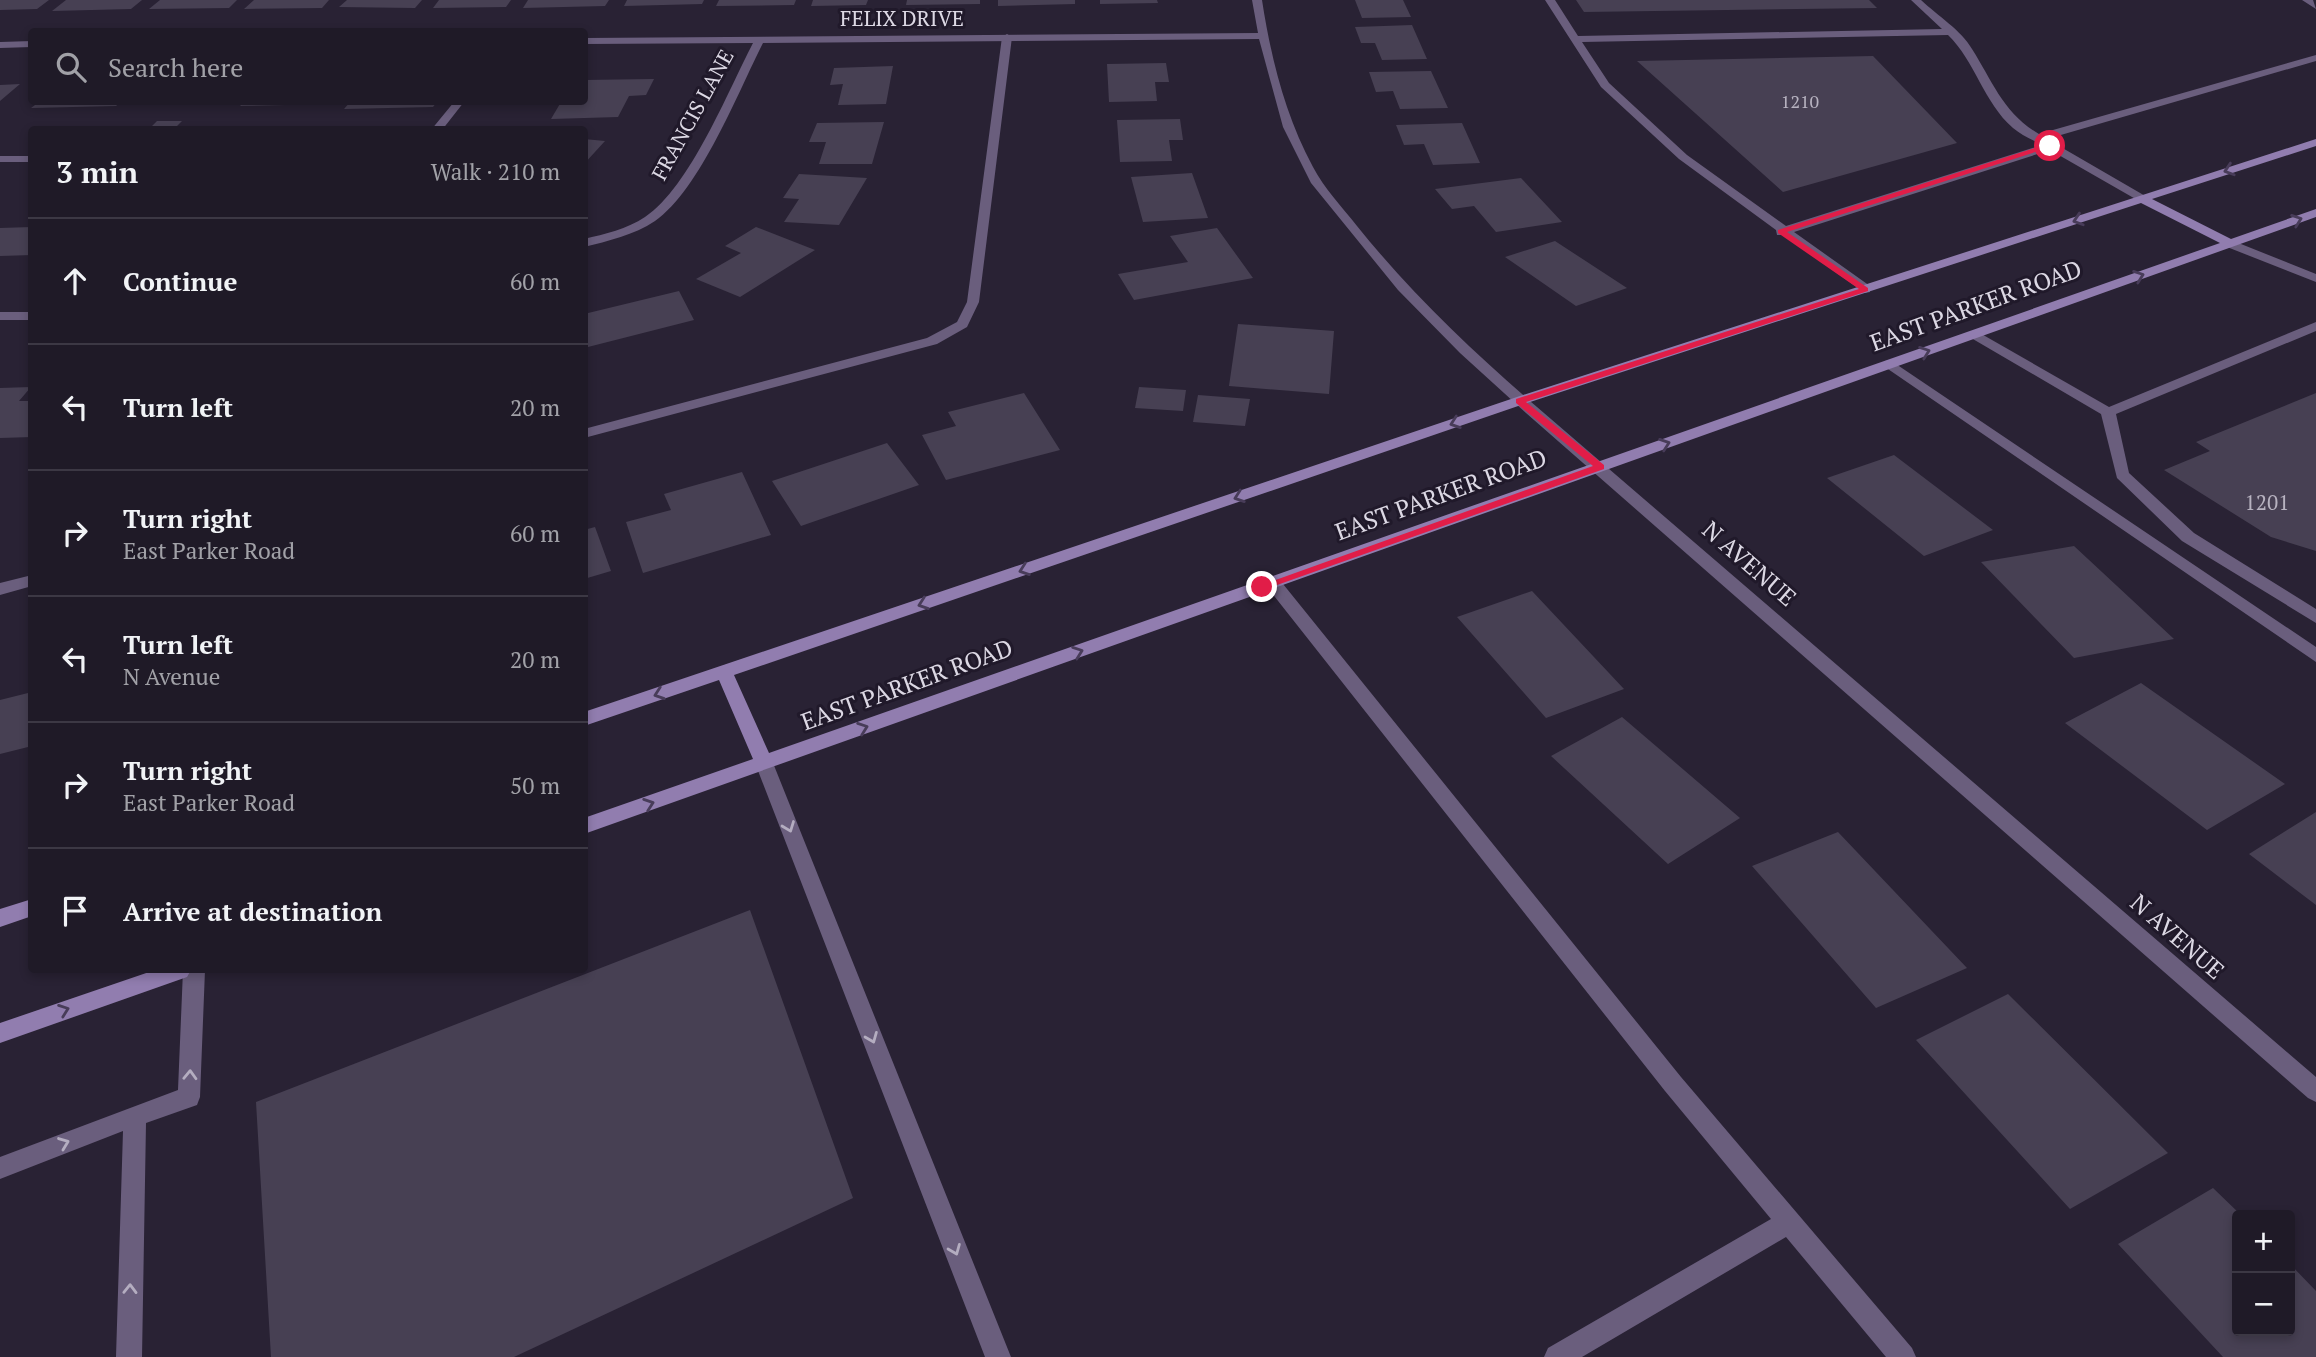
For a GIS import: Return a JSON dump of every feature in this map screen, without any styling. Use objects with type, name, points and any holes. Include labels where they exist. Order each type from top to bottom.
[{"type":"main road","name":"EAST PARKER ROAD","points":[[588,718],[1519,401],[2316,142]]},
{"type":"main road","points":[[2143,199],[2231,244]]},
{"type":"main road","name":"EAST PARKER ROAD","points":[[588,826],[2316,214]]},
{"type":"main road","points":[[724,671],[764,763]]},
{"type":"main road","points":[[0,918],[28,908]]},
{"type":"main road","points":[[0,1033],[171,973]]},
{"type":"street","name":"N AVENUE","points":[[1257,0],[1262,36],[1282,110],[1308,170],[1371,253],[1444,331],[1519,401],[1600,467],[2316,1091]]},
{"type":"street","points":[[1550,0],[1573,39],[1614,94],[1682,157],[1781,232],[1865,289]]},
{"type":"street","points":[[1916,0],[1967,48],[1985,84],[2017,126],[2143,199]]},
{"type":"street","points":[[2307,0],[2316,6]]},
{"type":"street","points":[[1573,39],[1952,32]]},
{"type":"street","name":"FELIX DRIVE","points":[[588,41],[1262,36]]},
{"type":"street","points":[[588,432],[932,341],[962,324],[973,302],[1007,37]]},
{"type":"street","name":"FRANCIS LANE","points":[[588,242],[614,235],[657,214],[681,187],[760,39]]},
{"type":"street","points":[[0,45],[28,44]]},
{"type":"street","points":[[2038,138],[2316,58]]},
{"type":"street","points":[[439,126],[457,105]]},
{"type":"street","points":[[1781,232],[2050,146]]},
{"type":"street","points":[[0,159],[28,159]]},
{"type":"street","points":[[2231,244],[2316,278]]},
{"type":"street","points":[[0,316],[28,316]]},
{"type":"street","points":[[2108,412],[2316,326]]},
{"type":"street","points":[[1973,335],[2108,412],[2122,475],[2188,537],[2316,617]]},
{"type":"street","points":[[1890,365],[2316,656]]},
{"type":"street","points":[[0,589],[28,581]]},
{"type":"street","points":[[1273,583],[1673,1084],[1903,1357]]},
{"type":"street","points":[[764,763],[998,1357]]},
{"type":"street","points":[[0,1168],[189,1097],[194,973]]},
{"type":"street","points":[[129,1357],[135,1116]]},
{"type":"street","points":[[1557,1357],[1789,1222]]},
{"type":"building","points":[[0,0],[49,0],[37,9],[0,10]]},
{"type":"building","points":[[66,0],[142,0],[131,9],[52,11]]},
{"type":"building","points":[[160,0],[237,0],[229,8],[149,9]]},
{"type":"building","points":[[254,0],[329,0],[322,8],[244,9]]},
{"type":"building","points":[[347,0],[422,0],[415,8],[339,7]]},
{"type":"building","points":[[439,0],[511,0],[506,7],[433,8]]},
{"type":"building","points":[[528,0],[609,0],[605,6],[523,8]]},
{"type":"building","points":[[627,0],[704,0],[702,4],[624,6]]},
{"type":"building","points":[[719,0],[796,0],[794,5],[716,6]]},
{"type":"building","points":[[813,0],[868,0],[866,5],[811,6]]},
{"type":"building","points":[[907,0],[980,0],[980,4],[906,5]]},
{"type":"building","points":[[998,0],[1075,0],[1075,4],[998,6]]},
{"type":"building","points":[[1100,0],[1157,0],[1158,3],[1100,4]]},
{"type":"building","points":[[1355,0],[1403,0],[1411,17],[1362,18]]},
{"type":"building","points":[[1576,0],[1869,0],[1877,8],[1584,12]]},
{"type":"building","points":[[1412,25],[1427,59],[1382,60],[1375,43],[1361,43],[1355,27]]},
{"type":"building","points":[[1873,56],[1957,143],[1783,192],[1637,61]]},
{"type":"building","points":[[1166,63],[1169,82],[1155,82],[1157,101],[1109,102],[1107,64]]},
{"type":"building","points":[[893,66],[886,104],[838,105],[843,84],[830,85],[834,68]]},
{"type":"building","points":[[1431,71],[1448,108],[1400,109],[1393,91],[1376,92],[1369,72]]},
{"type":"building","points":[[654,79],[646,95],[629,96],[618,117],[551,119],[559,105],[588,105],[588,80]]},
{"type":"building","points":[[20,84],[0,101],[0,85]]},
{"type":"building","points":[[35,105],[117,105],[116,106],[31,108]]},
{"type":"building","points":[[347,105],[435,105],[433,107],[344,109]]},
{"type":"building","points":[[1180,119],[1183,140],[1169,140],[1172,161],[1120,162],[1117,120]]},
{"type":"building","points":[[157,121],[182,121],[177,126],[152,126]]},
{"type":"building","points":[[884,122],[872,164],[819,164],[826,142],[809,142],[817,123]]},
{"type":"building","points":[[1462,123],[1480,163],[1433,165],[1424,144],[1404,145],[1396,125]]},
{"type":"building","points":[[588,139],[605,141],[588,160]]},
{"type":"building","points":[[1192,173],[1208,218],[1143,222],[1131,177]]},
{"type":"building","points":[[799,174],[867,178],[839,225],[784,222],[799,199],[783,198]]},
{"type":"building","points":[[1521,178],[1562,222],[1496,232],[1474,206],[1452,209],[1435,189]]},
{"type":"building","points":[[28,227],[28,255],[0,256],[0,228]]},
{"type":"building","points":[[756,227],[815,250],[740,297],[696,279],[741,253],[725,246]]},
{"type":"building","points":[[1217,228],[1253,278],[1134,300],[1118,274],[1188,262],[1170,236]]},
{"type":"building","points":[[1555,241],[1627,288],[1576,306],[1505,257]]},
{"type":"building","points":[[679,291],[694,320],[588,347],[588,313]]},
{"type":"building","points":[[1238,324],[1334,331],[1329,394],[1229,386]]},
{"type":"building","points":[[28,387],[19,401],[28,401],[28,437],[0,438],[0,388]]},
{"type":"building","points":[[1139,387],[1186,390],[1183,411],[1135,408]]},
{"type":"building","points":[[1024,393],[1060,450],[946,480],[922,435],[956,426],[948,412]]},
{"type":"building","points":[[2316,393],[2316,551],[2271,537],[2164,470],[2210,451],[2196,442]]},
{"type":"building","points":[[1198,395],[1250,399],[1245,426],[1193,422]]},
{"type":"building","points":[[887,443],[919,485],[801,526],[772,481]]},
{"type":"building","points":[[1894,455],[1993,530],[1924,556],[1827,478]]},
{"type":"building","points":[[742,472],[771,535],[643,573],[626,522],[671,510],[664,494]]},
{"type":"building","points":[[595,527],[611,571],[588,578],[588,529]]},
{"type":"building","points":[[2074,546],[2174,639],[2074,658],[1981,562]]},
{"type":"building","points":[[1532,591],[1624,689],[1546,718],[1457,617]]},
{"type":"building","points":[[2141,683],[2285,784],[2207,830],[2065,723]]},
{"type":"building","points":[[28,693],[28,747],[0,754],[0,700]]},
{"type":"building","points":[[1622,717],[1740,818],[1668,864],[1551,756]]},
{"type":"building","points":[[2316,812],[2316,905],[2249,854]]},
{"type":"building","points":[[1838,832],[1967,968],[1876,1008],[1752,866]]},
{"type":"building","points":[[750,910],[853,1198],[514,1357],[271,1357],[256,1102]]},
{"type":"building","points":[[2008,994],[2168,1153],[2070,1209],[1916,1040]]},
{"type":"building","points":[[2213,1188],[2236,1210],[2232,1210],[2232,1336],[2295,1336],[2295,1269],[2316,1291],[2316,1357],[2223,1357],[2118,1244]]},
{"type":"route","points":[[1262,587],[1600,467],[1519,401],[1865,289],[1781,232],[2050,146]]}]
